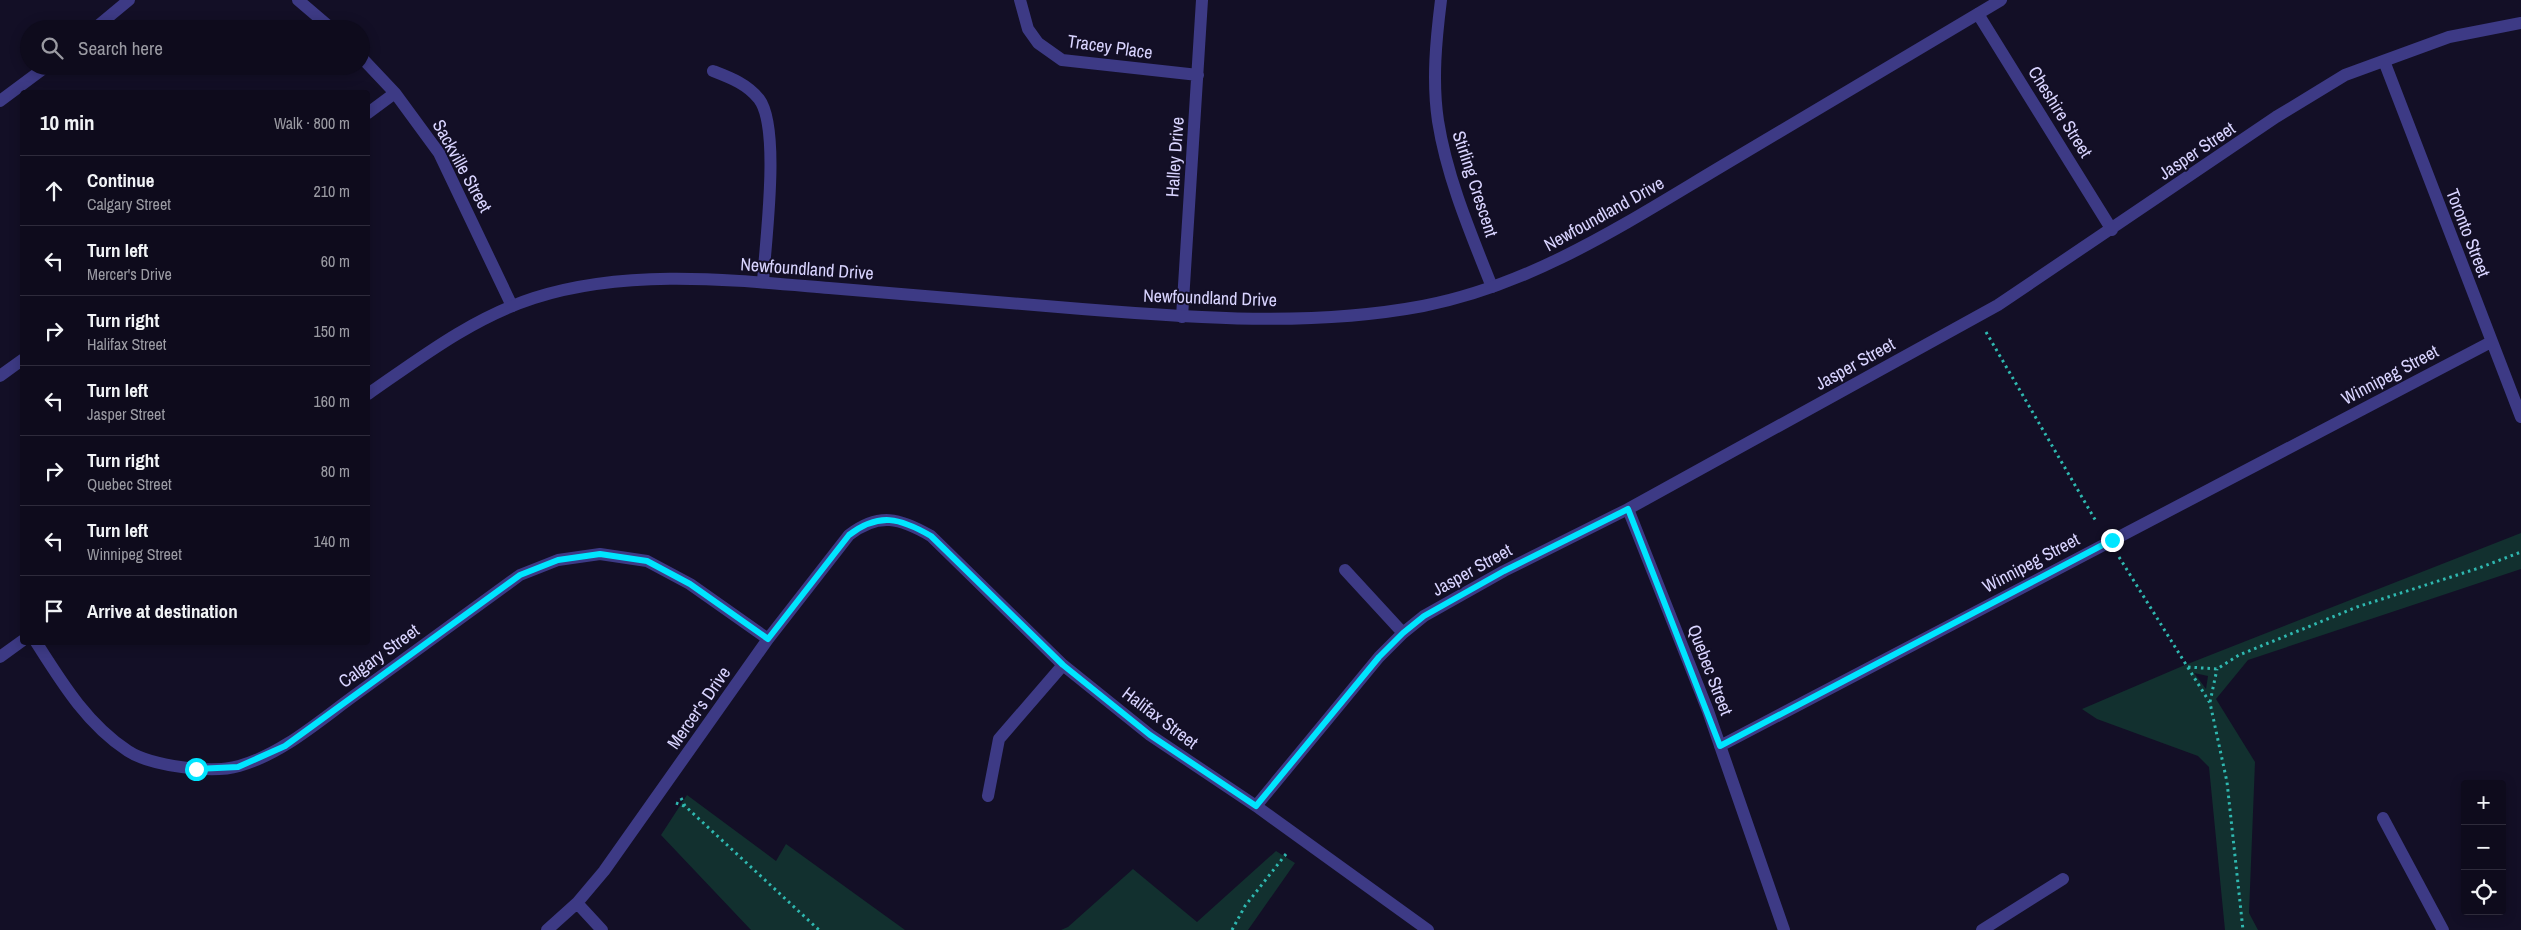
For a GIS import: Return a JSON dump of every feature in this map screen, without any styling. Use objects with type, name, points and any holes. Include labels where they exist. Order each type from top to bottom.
[{"type":"street","points":[[105,20],[130,0]]},
{"type":"street","points":[[298,0],[321,20]]},
{"type":"street","name":"Tracey Place","points":[[1020,0],[1028,28],[1038,43],[1062,60],[1198,75]]},
{"type":"street","name":"Halley Drive","points":[[1182,317],[1202,0]]},
{"type":"street","name":"Stirling Crescent","points":[[1441,0],[1437,29],[1435,82],[1438,120],[1445,156],[1492,287]]},
{"type":"street","name":"Newfoundland Drive","points":[[370,393],[450,338],[512,306],[562,290],[620,281],[763,282],[1182,317],[1270,319],[1334,317],[1428,305],[1492,287],[1550,265],[1644,212],[2001,0]]},
{"type":"street","name":"Cheshire Street","points":[[1978,14],[2112,230]]},
{"type":"street","name":"Jasper Street","points":[[1256,806],[1379,657],[1403,633],[1424,616],[1504,571],[1628,509],[1998,305],[2112,230],[2276,117],[2346,75],[2450,37],[2521,23]]},
{"type":"street","name":"Toronto Street","points":[[2384,61],[2521,417]]},
{"type":"street","name":"Sackville Street","points":[[370,67],[395,94],[439,153],[512,306]]},
{"type":"street","points":[[713,71],[738,81],[750,90],[760,100],[766,112],[770,151],[763,282]]},
{"type":"street","points":[[0,101],[35,75]]},
{"type":"street","points":[[370,112],[395,94]]},
{"type":"street","name":"Winnipeg Street","points":[[1720,746],[2491,342]]},
{"type":"street","points":[[0,376],[20,361]]},
{"type":"street","name":"Quebec Street","points":[[1628,509],[1720,746],[1784,930]]},
{"type":"street","name":"Mercer's Drive","points":[[547,930],[577,904],[641,819],[768,639],[849,535],[863,524],[886,519]]},
{"type":"street","name":"Halifax Street","points":[[886,519],[909,524],[931,536],[1063,665],[1150,735],[1256,806],[1428,930]]},
{"type":"street","name":"Calgary Street","points":[[38,645],[73,699],[101,731],[130,752],[158,763],[196,769],[238,767],[285,746],[520,575],[558,560],[600,554],[647,561],[690,584],[768,639]]},
{"type":"street","points":[[1345,570],[1403,633]]},
{"type":"street","points":[[0,656],[20,642]]},
{"type":"street","points":[[988,796],[999,739],[1063,665]]},
{"type":"street","points":[[2383,818],[2443,930]]},
{"type":"street","points":[[1982,930],[2063,879]]},
{"type":"street","points":[[577,904],[602,930]]},
{"type":"path","points":[[1986,332],[2097,523]]},
{"type":"path","points":[[2187,667],[2217,669],[2239,655],[2357,607],[2479,568],[2521,552]]},
{"type":"path","points":[[2119,557],[2210,703],[2227,782],[2243,930]]},
{"type":"path","points":[[2210,703],[2217,669]]},
{"type":"path","points":[[681,798],[685,806],[819,930]]},
{"type":"path","points":[[676,803],[685,806]]},
{"type":"path","points":[[1232,930],[1245,906],[1286,854]]},
{"type":"green space","points":[[2521,533],[2521,569],[2248,660],[2216,699],[2255,762],[2249,913],[2258,930],[2225,930],[2209,767],[2198,756],[2097,719],[2082,709],[2185,665]],"holes":[[[2194,673],[2208,676],[2206,689]]]},
{"type":"green space","points":[[687,795],[776,861],[786,844],[905,930],[751,930],[661,835]]},
{"type":"green space","points":[[1276,851],[1295,863],[1248,930],[1061,930],[1068,927],[1133,869],[1197,922]]},
{"type":"route","points":[[196,769],[238,767],[285,746],[520,575],[558,560],[600,554],[647,561],[690,584],[768,639],[849,535],[863,524],[886,519],[909,524],[931,536],[1063,665],[1150,735],[1256,806],[1379,657],[1403,633],[1424,616],[1504,571],[1628,509],[1720,746],[2112,540]]}]
